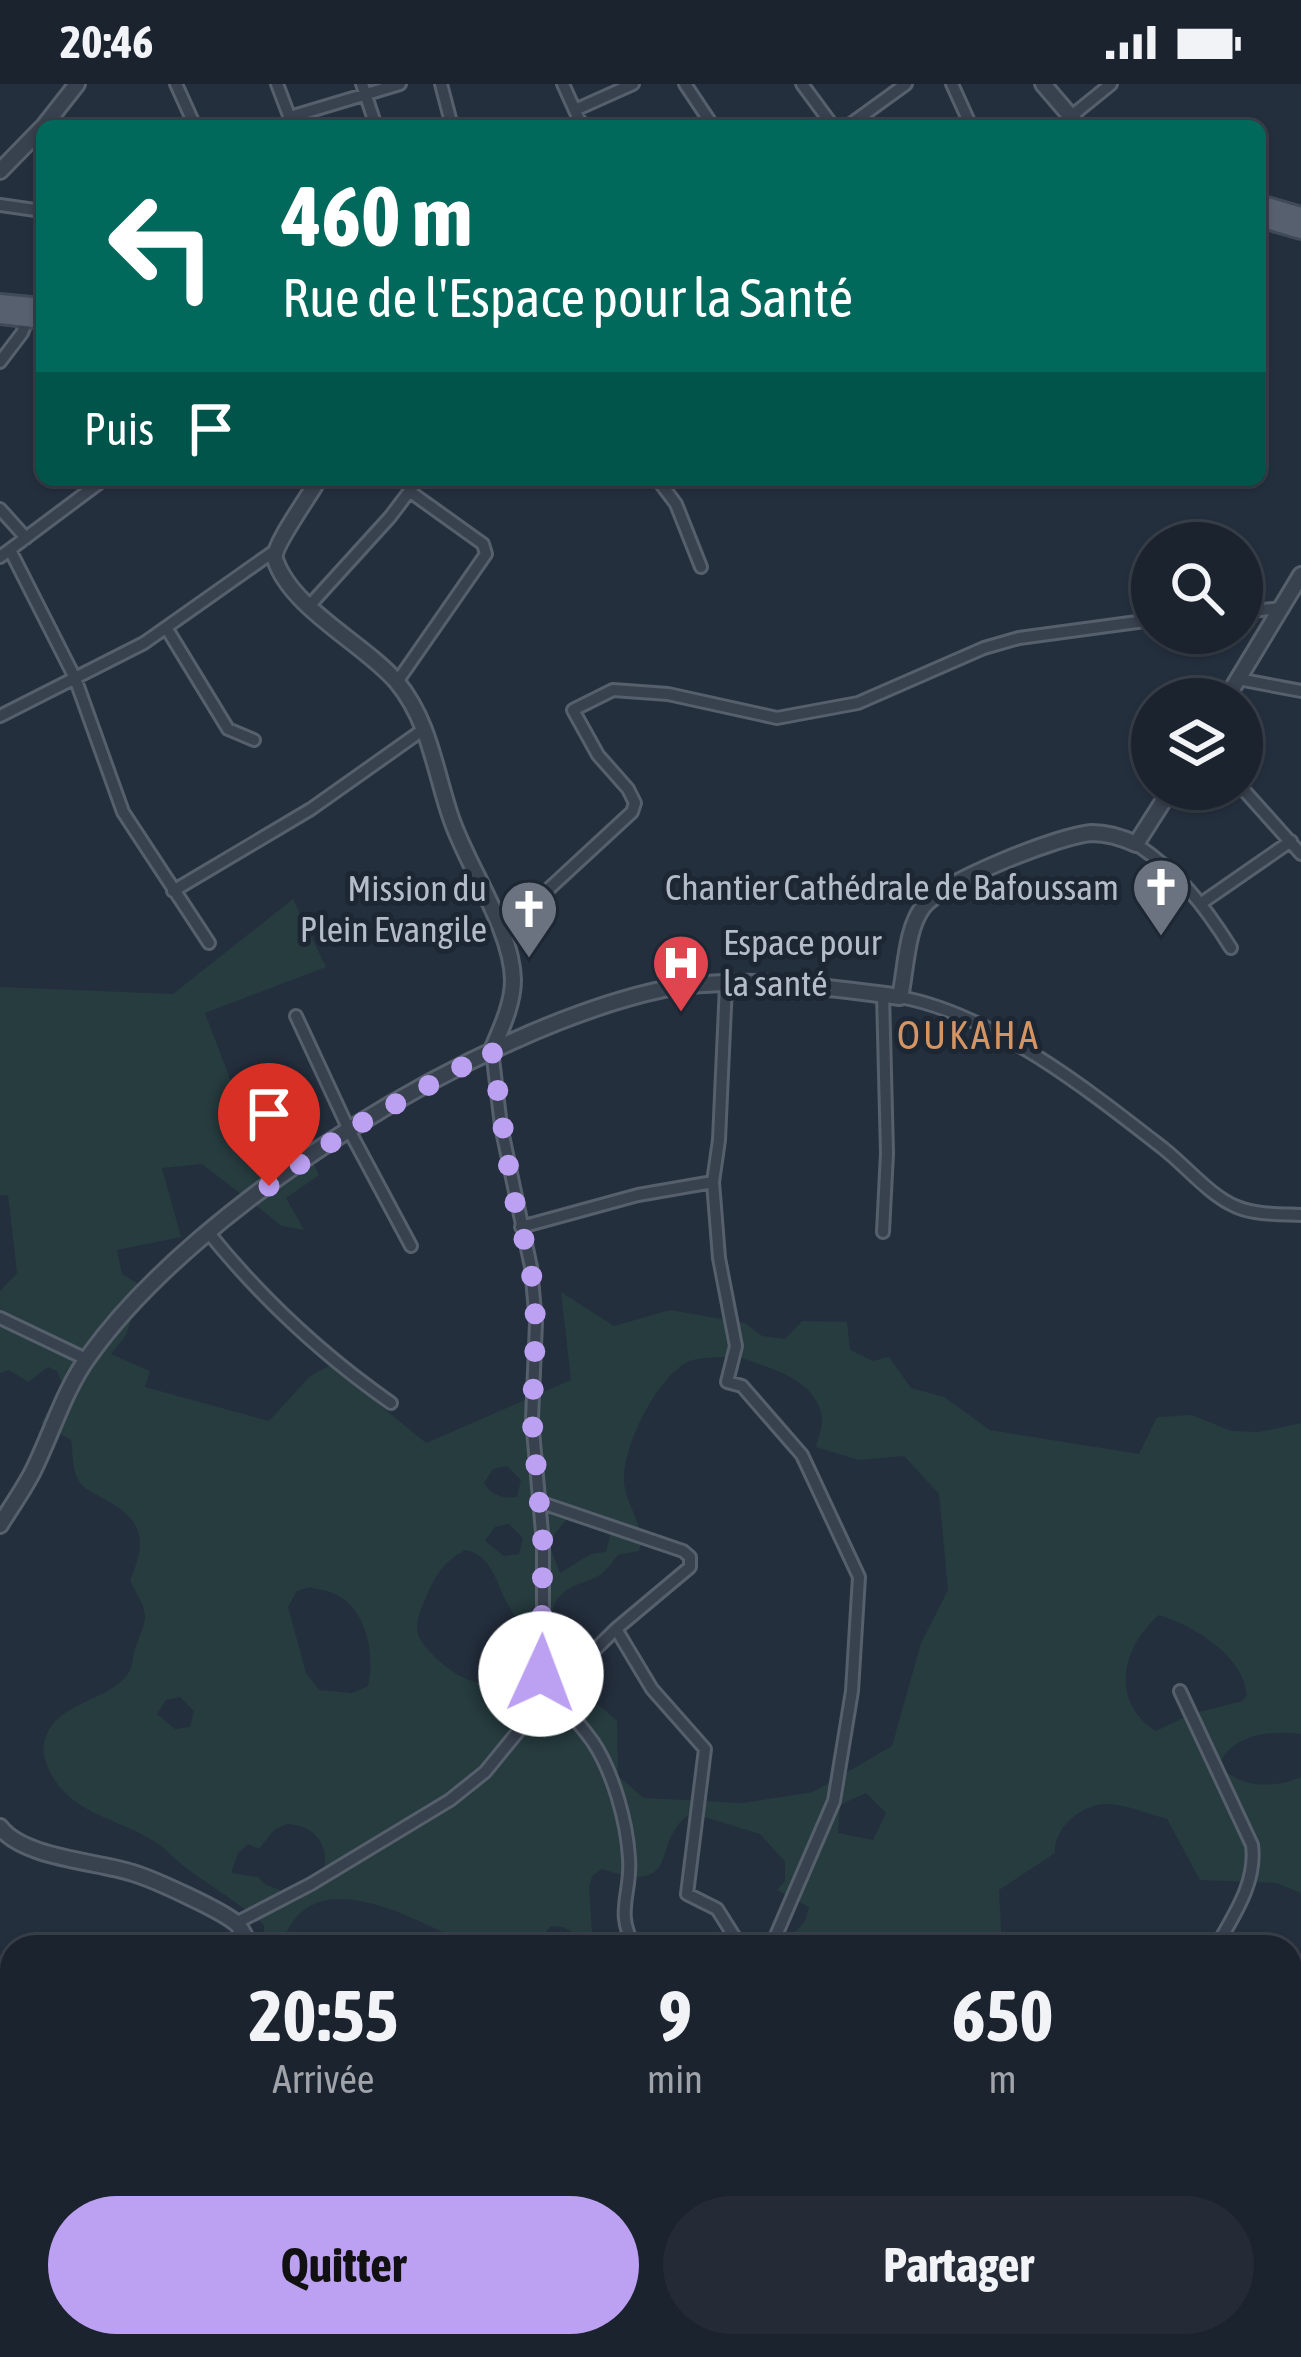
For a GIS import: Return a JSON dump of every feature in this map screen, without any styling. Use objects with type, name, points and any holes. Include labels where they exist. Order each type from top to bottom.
[{"type":"main road","points":[[1266,206],[1301,216]]},
{"type":"main road","points":[[1266,220],[1301,230]]},
{"type":"main road","points":[[0,303],[36,315]]},
{"type":"main road","points":[[0,315],[36,315]]},
{"type":"street","points":[[49,120],[77,84]]},
{"type":"street","points":[[176,84],[192,120]]},
{"type":"street","points":[[277,84],[290,120]]},
{"type":"street","points":[[296,120],[365,90],[400,84]]},
{"type":"street","points":[[441,84],[450,120]]},
{"type":"street","points":[[563,84],[579,120]]},
{"type":"street","points":[[575,110],[633,84]]},
{"type":"street","points":[[685,84],[709,120]]},
{"type":"street","points":[[802,84],[828,120]]},
{"type":"street","points":[[856,120],[906,84]]},
{"type":"street","points":[[952,84],[968,120]]},
{"type":"street","points":[[1043,84],[1072,120]]},
{"type":"street","points":[[1076,120],[1111,84]]},
{"type":"street","points":[[365,90],[374,120]]},
{"type":"street","points":[[0,171],[36,134]]},
{"type":"street","points":[[0,205],[36,211]]},
{"type":"street","points":[[0,362],[36,316]]},
{"type":"street","points":[[95,486],[5,554],[75,678],[123,812],[209,943]]},
{"type":"street","points":[[0,716],[167,629],[273,552],[314,486]]},
{"type":"street","points":[[310,605],[412,486]]},
{"type":"street","points":[[397,682],[486,554],[483,544],[414,486]]},
{"type":"street","points":[[662,486],[676,504],[700,567]]},
{"type":"street","points":[[0,509],[26,538]]},
{"type":"street","points":[[273,552],[310,605],[397,682],[424,729],[450,814],[511,958],[513,983],[492,1050],[501,1126],[531,1268],[536,1323],[532,1419],[543,1544],[547,1696],[594,1744],[605,1766],[627,1838],[630,1864],[622,1926],[628,1935]]},
{"type":"street","points":[[1239,678],[1301,574]]},
{"type":"street","points":[[1263,610],[1283,608]]},
{"type":"street","points":[[501,933],[632,812],[635,803],[598,754],[573,710],[614,690],[668,694],[777,718],[858,703],[1019,638],[1131,623]]},
{"type":"street","points":[[167,629],[228,729],[254,740]]},
{"type":"street","points":[[1263,684],[1301,691]]},
{"type":"street","points":[[173,891],[311,809],[424,729]]},
{"type":"street","points":[[1136,844],[1158,810]]},
{"type":"street","points":[[1262,810],[1301,854]]},
{"type":"street","points":[[900,997],[916,920],[924,904],[941,891],[1049,844],[1091,833],[1136,844],[1171,867],[1203,902],[1231,948]]},
{"type":"street","points":[[1203,902],[1291,841]]},
{"type":"street","points":[[0,1525],[31,1476],[86,1359],[120,1316],[208,1232],[349,1130],[492,1050],[586,1012],[663,989],[726,985],[883,994],[935,1007],[1010,1040],[1142,1132],[1230,1204],[1260,1212],[1301,1214]]},
{"type":"street","points":[[726,985],[713,1182],[719,1258],[736,1346],[727,1382],[742,1386],[802,1455],[859,1576],[851,1691],[834,1801],[776,1935]]},
{"type":"street","points":[[883,994],[883,1232]]},
{"type":"street","points":[[296,1016],[411,1246]]},
{"type":"street","points":[[521,1227],[638,1195],[713,1182]]},
{"type":"street","points":[[208,1232],[301,1335],[391,1403]]},
{"type":"street","points":[[0,1318],[86,1359]]},
{"type":"street","points":[[236,1923],[450,1800],[485,1772],[547,1696],[616,1629],[690,1567],[690,1557],[664,1543],[539,1502]]},
{"type":"street","points":[[616,1629],[652,1689],[705,1748],[687,1894],[717,1909],[733,1935]]},
{"type":"street","points":[[1180,1691],[1252,1845],[1249,1884],[1222,1935]]},
{"type":"street","points":[[0,1827],[7,1837],[39,1850],[136,1873],[236,1923],[244,1935]]},
{"type":"green space","points":[[293,899],[326,967],[205,1013],[254,1142],[308,1152],[319,1175],[286,1198],[304,1230],[282,1226],[202,1164],[162,1168],[181,1237],[117,1250],[122,1274],[142,1286],[126,1335],[111,1354],[150,1371],[145,1387],[269,1421],[310,1376],[331,1365],[426,1443],[571,1380],[561,1292],[614,1326],[670,1310],[745,1323],[762,1336],[785,1339],[802,1321],[847,1322],[850,1350],[873,1361],[889,1357],[911,1388],[944,1397],[990,1430],[1139,1454],[1157,1417],[1192,1415],[1231,1431],[1259,1432],[1301,1423],[1301,1734],[1254,1736],[1233,1747],[1219,1765],[1236,1778],[1257,1784],[1301,1777],[1301,1893],[1276,1883],[1200,1880],[1167,1819],[1108,1804],[1080,1812],[1064,1826],[1055,1853],[999,1890],[1001,1935],[795,1935],[809,1907],[777,1890],[785,1881],[785,1862],[760,1834],[691,1813],[678,1825],[656,1871],[628,1876],[602,1869],[593,1875],[589,1886],[592,1932],[588,1935],[551,1926],[543,1935],[448,1935],[390,1909],[346,1899],[307,1908],[286,1935],[264,1935],[264,1925],[161,1846],[70,1798],[49,1770],[44,1754],[49,1729],[58,1719],[127,1675],[145,1615],[130,1581],[140,1545],[136,1527],[121,1510],[79,1482],[71,1440],[41,1423],[63,1386],[57,1371],[48,1367],[28,1382],[9,1370],[0,1373],[0,1291],[17,1273],[8,1195],[0,1195],[0,987],[173,994]],"holes":[[[736,1356],[775,1370],[810,1392],[822,1417],[816,1447],[859,1460],[904,1456],[939,1494],[948,1590],[921,1643],[892,1746],[813,1792],[743,1803],[644,1798],[618,1776],[617,1721],[605,1710],[570,1691],[499,1688],[463,1677],[427,1649],[418,1633],[418,1621],[438,1574],[465,1550],[491,1569],[519,1620],[545,1636],[561,1595],[601,1574],[618,1555],[639,1551],[640,1535],[624,1475],[633,1437],[653,1399],[677,1369],[690,1361]],[[507,1466],[521,1480],[517,1497],[498,1496],[484,1483],[493,1469]],[[566,1520],[582,1525],[596,1522],[610,1536],[606,1552],[591,1554],[560,1573],[548,1542]],[[509,1524],[523,1538],[519,1554],[504,1556],[485,1541],[495,1527]],[[310,1587],[336,1594],[357,1613],[367,1637],[368,1686],[352,1693],[319,1690],[306,1673],[288,1607],[297,1591]],[[1159,1615],[1215,1644],[1236,1667],[1247,1695],[1242,1701],[1191,1714],[1156,1731],[1131,1705],[1127,1690],[1129,1658]],[[180,1697],[194,1711],[190,1727],[175,1729],[157,1714],[166,1700]],[[866,1793],[886,1813],[873,1840],[838,1833],[840,1805]],[[287,1824],[307,1829],[324,1850],[321,1879],[286,1892],[258,1877],[231,1873],[238,1853],[248,1844],[259,1849],[274,1830]]]},
{"type":"place","name":"Chantier Cathédrale de Bafoussam","points":[[1161,938]]},
{"type":"place","name":"Mission du Plein Evangile","points":[[529,960]]},
{"type":"place","name":"Espace pour la santé","points":[[681,1014]]},
{"type":"district","name":"OUKAHA","points":[[969,1035]]},
{"type":"route","points":[[269,1186],[349,1130],[492,1050],[512,1190],[531,1268],[536,1323],[532,1419],[543,1544],[541,1674]]}]
